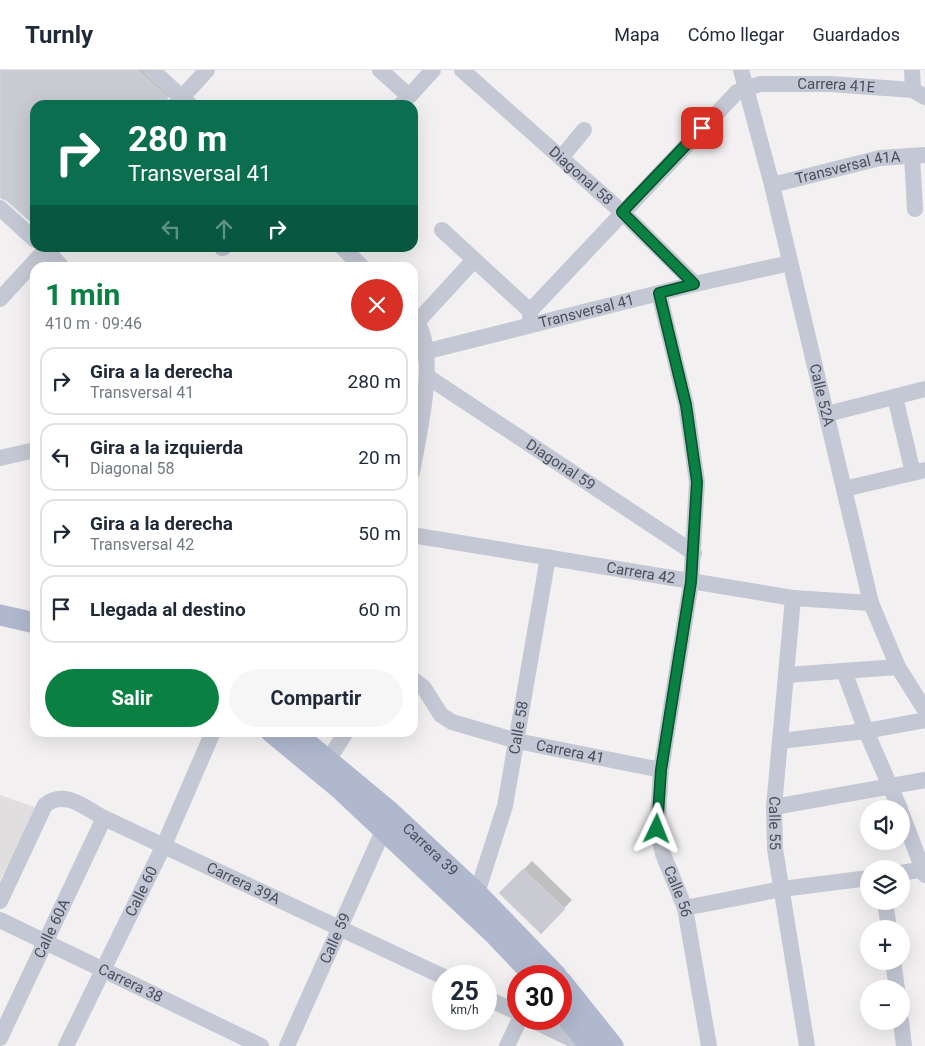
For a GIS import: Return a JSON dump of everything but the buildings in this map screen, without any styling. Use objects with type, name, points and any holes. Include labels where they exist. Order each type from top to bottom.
[{"type":"main road","points":[[0,615],[30,622]]},
{"type":"main road","points":[[0,627],[30,633]]},
{"type":"main road","name":"Carrera 39","points":[[277,737],[316,768],[494,933],[524,965]]},
{"type":"main road","name":"Carrera 39","points":[[300,737],[388,810],[477,893],[546,965]]},
{"type":"main road","points":[[572,995],[613,1046]]},
{"type":"main road","points":[[572,1025],[588,1046]]},
{"type":"street","points":[[152,70],[180,100]]},
{"type":"street","points":[[184,100],[207,70]]},
{"type":"street","points":[[380,70],[405,100]]},
{"type":"street","points":[[407,100],[433,70]]},
{"type":"street","name":"Diagonal 58","points":[[462,70],[622,212],[694,284]]},
{"type":"street","name":"Calle 52A","points":[[741,70],[772,185],[871,603],[898,666],[925,710]]},
{"type":"street","points":[[912,70],[919,93]]},
{"type":"street","name":"Carrera 41E","points":[[746,87],[830,77],[919,93]]},
{"type":"street","points":[[442,230],[530,318],[622,212],[728,100],[746,87]]},
{"type":"street","points":[[561,158],[584,130]]},
{"type":"street","points":[[915,209],[918,156]]},
{"type":"street","name":"Transversal 41A","points":[[772,185],[880,158],[918,156]]},
{"type":"street","points":[[0,208],[30,235]]},
{"type":"street","points":[[0,299],[38,252]]},
{"type":"street","points":[[48,252],[58,262]]},
{"type":"street","points":[[347,252],[357,262]]},
{"type":"street","points":[[418,315],[474,260]]},
{"type":"street","name":"Transversal 41","points":[[419,353],[530,318],[659,293],[790,263]]},
{"type":"street","name":"Calle 56","points":[[659,293],[686,405],[697,482],[691,582],[661,770],[657,829],[663,854],[685,908],[708,1046]]},
{"type":"street","points":[[418,437],[428,377],[419,353]]},
{"type":"street","name":"Diagonal 59","points":[[428,377],[694,553]]},
{"type":"street","points":[[827,414],[925,389]]},
{"type":"street","points":[[844,489],[919,472],[896,397]]},
{"type":"street","points":[[0,458],[30,451]]},
{"type":"street","name":"Carrera 42","points":[[418,536],[794,598],[871,603]]},
{"type":"street","name":"Calle 58","points":[[477,893],[505,806],[548,558]]},
{"type":"street","name":"Calle 55","points":[[794,598],[774,807],[775,849],[807,1046]]},
{"type":"street","points":[[786,675],[898,666]]},
{"type":"street","points":[[844,671],[866,732],[896,800]]},
{"type":"street","name":"Carrera 41","points":[[418,684],[424,688],[441,715],[452,722],[517,741],[661,770]]},
{"type":"street","points":[[780,741],[866,732],[925,720]]},
{"type":"street","name":"Calle 60","points":[[66,1046],[164,846],[211,737]]},
{"type":"street","points":[[329,759],[343,737]]},
{"type":"street","points":[[774,807],[925,780]]},
{"type":"street","name":"Carrera 39A","points":[[0,901],[45,804],[52,799],[69,799],[104,818],[341,927],[432,971]]},
{"type":"street","name":"Calle 60A","points":[[0,1038],[104,818]]},
{"type":"street","name":"Calle 59","points":[[287,1046],[384,831]]},
{"type":"street","points":[[910,834],[925,871],[910,872]]},
{"type":"street","points":[[685,908],[782,889],[860,879]]},
{"type":"street","name":"Carrera 38","points":[[0,920],[261,1046]]},
{"type":"street","points":[[506,1046],[514,1030]]},
{"type":"street","points":[[554,1030],[588,1046]]},
{"type":"street","points":[[902,1030],[904,1046]]},
{"type":"shaded area","points":[[0,795],[37,808],[0,880]]},
{"type":"route","points":[[657,829],[661,770],[691,582],[697,482],[686,405],[659,293],[694,284],[622,212],[702,128]]}]
